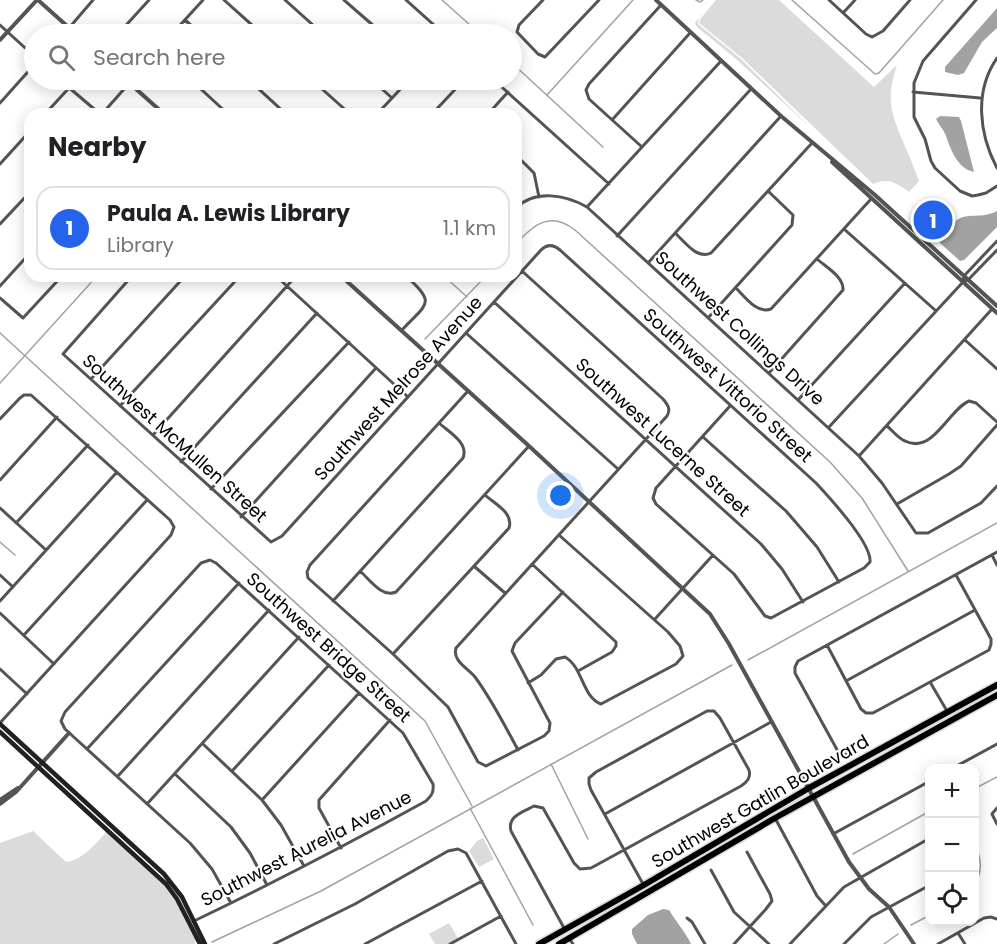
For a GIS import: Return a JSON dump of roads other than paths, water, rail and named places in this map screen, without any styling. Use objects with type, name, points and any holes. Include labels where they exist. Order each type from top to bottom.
[{"type":"main road","name":"Southwest Gatlin Boulevard","points":[[539,944],[809,788],[997,685]]},
{"type":"main road","name":"Southwest Gatlin Boulevard","points":[[559,944],[571,941],[775,818],[997,695]]},
{"type":"main road","points":[[0,724],[101,824],[166,884],[205,944]]},
{"type":"main road","points":[[0,732],[41,765],[164,874],[182,897],[200,944]]},
{"type":"main road","points":[[101,824],[112,827]]},
{"type":"main road","points":[[546,944],[554,936]]},
{"type":"street","points":[[0,40],[37,0],[64,24]]},
{"type":"street","points":[[72,24],[93,0]]},
{"type":"street","points":[[127,24],[150,0]]},
{"type":"street","points":[[181,24],[204,0]]},
{"type":"street","points":[[224,0],[251,24]]},
{"type":"street","points":[[285,0],[312,24]]},
{"type":"street","points":[[344,0],[372,24]]},
{"type":"street","points":[[406,0],[433,24]]},
{"type":"street","points":[[520,24],[543,0]]},
{"type":"street","points":[[656,0],[781,116],[864,185],[997,306]]},
{"type":"street","points":[[829,0],[867,35],[875,37],[910,0]]},
{"type":"street","points":[[843,13],[855,0]]},
{"type":"street","points":[[976,0],[923,60],[913,92],[914,117],[935,168],[965,194],[978,195],[997,186]]},
{"type":"street","points":[[522,38],[538,54],[545,57],[596,1]]},
{"type":"street","points":[[642,147],[589,99],[586,93],[589,84],[661,5]]},
{"type":"street","points":[[185,20],[190,24]]},
{"type":"street","points":[[0,25],[24,47]]},
{"type":"street","points":[[612,120],[690,33]]},
{"type":"street","points":[[997,58],[988,71],[981,98],[986,136],[997,168]]},
{"type":"street","points":[[587,207],[721,61]]},
{"type":"street","points":[[0,103],[24,76]]},
{"type":"street","points":[[617,236],[751,89]]},
{"type":"street","points":[[51,108],[67,90]]},
{"type":"street","points":[[71,90],[94,108]]},
{"type":"street","points":[[106,108],[121,90]]},
{"type":"street","points":[[139,90],[158,108]]},
{"type":"street","points":[[201,90],[221,108]]},
{"type":"street","points":[[260,90],[279,108]]},
{"type":"street","points":[[323,90],[343,108]]},
{"type":"street","points":[[383,90],[392,98]]},
{"type":"street","points":[[383,108],[400,90]]},
{"type":"street","points":[[438,108],[455,90]]},
{"type":"street","points":[[506,90],[609,184]]},
{"type":"street","points":[[493,108],[508,92]]},
{"type":"street","points":[[913,92],[981,98]]},
{"type":"street","points":[[648,263],[781,116]]},
{"type":"street","points":[[0,164],[24,138]]},
{"type":"street","points":[[675,233],[699,254],[709,255],[812,143]]},
{"type":"street","points":[[826,155],[997,313]]},
{"type":"street","points":[[522,161],[533,171],[539,197]]},
{"type":"street","points":[[708,318],[793,223],[793,215],[768,191]]},
{"type":"street","name":"Southwest Collings Drive","points":[[522,203],[539,197],[561,196],[587,207],[859,456],[897,504],[916,533],[928,533],[981,503],[997,486]]},
{"type":"street","points":[[0,224],[24,198]]},
{"type":"street","points":[[736,288],[758,308],[768,310],[774,307],[871,199]]},
{"type":"street","points":[[844,230],[935,310]]},
{"type":"street","points":[[963,282],[964,276],[997,241]]},
{"type":"street","name":"Southwest Vittorio Street","points":[[545,247],[552,246],[560,249],[816,483],[834,503],[869,552],[870,558],[869,564],[839,582]]},
{"type":"street","name":"Southwest Melrose Avenue","points":[[522,271],[545,247]]},
{"type":"street","points":[[829,427],[935,310],[997,250]]},
{"type":"street","points":[[769,373],[843,290],[840,279],[817,259]]},
{"type":"street","points":[[0,286],[24,260]]},
{"type":"street","points":[[518,750],[487,694],[473,674],[457,659],[455,652],[505,593],[667,416],[669,406],[522,271]]},
{"type":"street","points":[[0,298],[23,318],[56,282]]},
{"type":"street","name":"Southwest McMullen Street","points":[[127,282],[63,354],[269,542]]},
{"type":"street","points":[[91,379],[180,282]]},
{"type":"street","points":[[120,406],[234,282]]},
{"type":"street","points":[[283,282],[408,397]]},
{"type":"street","points":[[152,435],[291,282]]},
{"type":"street","points":[[348,282],[684,587],[716,621],[809,788],[812,798],[859,877],[889,907],[914,944]]},
{"type":"street","points":[[402,330],[426,301],[424,294],[412,282]]},
{"type":"street","name":"Southwest Melrose Avenue","points":[[269,542],[274,542],[282,536],[512,282]]},
{"type":"street","points":[[798,400],[905,283]]},
{"type":"street","name":"Southwest Lucerne Street","points":[[494,302],[767,551],[782,569],[803,602]]},
{"type":"street","points":[[859,456],[992,309]]},
{"type":"street","points":[[181,462],[317,313]]},
{"type":"street","points":[[466,333],[618,469]]},
{"type":"street","points":[[965,340],[997,369]]},
{"type":"street","points":[[211,489],[349,342]]},
{"type":"street","points":[[241,517],[376,368]]},
{"type":"street","points":[[468,391],[310,565],[307,572],[310,580],[448,707],[480,764],[491,765],[546,734],[550,728],[550,723],[512,654],[515,643],[563,592]]},
{"type":"street","points":[[0,419],[20,398],[27,394],[37,399],[170,520],[174,527],[171,535],[0,724]]},
{"type":"street","points":[[887,426],[907,442],[916,444],[923,442],[932,437],[959,407],[969,400],[976,403],[997,423],[961,466],[897,504]]},
{"type":"street","points":[[703,437],[786,511],[817,547],[839,582],[774,617],[765,616],[739,581],[656,504],[653,495],[656,488],[730,406]]},
{"type":"street","points":[[0,480],[57,417]]},
{"type":"street","points":[[333,601],[464,456],[464,447],[439,423]]},
{"type":"street","points":[[16,523],[88,445]]},
{"type":"street","points":[[360,571],[382,592],[388,594],[396,592],[529,446]]},
{"type":"street","points":[[0,601],[117,472]]},
{"type":"street","points":[[393,654],[508,531],[511,524],[508,515],[485,495]]},
{"type":"street","points":[[24,636],[147,500]]},
{"type":"street","points":[[0,508],[46,550]]},
{"type":"street","points":[[528,683],[541,675],[556,659],[562,656],[570,659],[593,699],[599,703],[605,703],[679,662],[683,656],[682,648],[655,619],[559,536]]},
{"type":"street","points":[[841,757],[795,673],[798,661],[997,552]]},
{"type":"street","points":[[655,619],[713,555]]},
{"type":"street","points":[[992,555],[997,564]]},
{"type":"street","name":"Southwest Bridge Street","points":[[69,733],[62,721],[65,712],[201,563],[210,560],[216,562],[408,738],[433,784],[433,795]]},
{"type":"street","points":[[532,564],[613,637],[617,644],[612,652],[578,671]]},
{"type":"street","points":[[475,567],[505,593]]},
{"type":"street","points":[[827,645],[861,709],[866,713],[873,712],[989,650],[991,639],[956,574]]},
{"type":"street","points":[[0,575],[13,587]]},
{"type":"street","points":[[87,749],[238,583]]},
{"type":"street","points":[[117,776],[269,610]]},
{"type":"street","points":[[846,681],[975,610]]},
{"type":"street","points":[[0,613],[54,664]]},
{"type":"street","points":[[147,804],[299,637]]},
{"type":"street","points":[[233,770],[329,665]]},
{"type":"street","points":[[0,669],[27,694]]},
{"type":"street","points":[[930,682],[948,712]]},
{"type":"street","points":[[262,800],[360,693]]},
{"type":"street","points":[[565,930],[511,831],[509,825],[512,818],[536,805],[543,808],[574,863],[580,869],[591,868],[624,850],[741,786],[749,777],[749,770],[719,715],[710,710],[604,767],[592,774],[589,779],[589,786],[624,850],[644,885]]},
{"type":"street","points":[[341,848],[320,808],[319,800],[390,720]]},
{"type":"street","points":[[605,814],[771,722]]},
{"type":"street","points":[[0,802],[18,788],[69,733],[190,843],[219,879],[231,903]]},
{"type":"street","points":[[203,744],[262,800],[281,825],[304,866]]},
{"type":"street","points":[[960,764],[997,744]]},
{"type":"street","points":[[835,760],[846,754]]},
{"type":"street","points":[[175,774],[231,827],[250,853],[267,885]]},
{"type":"street","points":[[833,834],[925,784]]},
{"type":"street","name":"Southwest Aurelia Avenue","points":[[192,922],[341,848],[433,795]]},
{"type":"street","points":[[996,808],[992,816],[997,824]]},
{"type":"street","points":[[775,818],[825,905]]},
{"type":"street","points":[[790,944],[837,892],[859,877],[925,841]]},
{"type":"street","points":[[274,944],[355,904],[448,851],[458,849],[466,853],[516,944]]},
{"type":"street","points":[[734,944],[769,906],[772,899],[747,852]]},
{"type":"street","points":[[711,870],[729,906],[769,944]]},
{"type":"street","points":[[365,944],[482,881]]},
{"type":"street","points":[[844,944],[866,922],[925,888]]},
{"type":"street","points":[[450,944],[501,916]]},
{"type":"street","points":[[687,918],[693,922],[705,944]]},
{"type":"street","points":[[938,944],[984,918],[997,919]]},
{"type":"street","points":[[958,933],[965,944]]},
{"type":"waterway","points":[[442,0],[469,24]]},
{"type":"waterway","points":[[547,95],[633,0]]},
{"type":"waterway","points":[[696,0],[700,2],[703,0]]},
{"type":"waterway","points":[[792,0],[875,74],[879,73],[943,0]]},
{"type":"waterway","points":[[522,72],[603,147]]},
{"type":"waterway","points":[[522,238],[543,222],[558,221],[575,230],[830,462],[862,498],[908,571]]},
{"type":"waterway","points":[[0,383],[92,282]]},
{"type":"waterway","points":[[451,282],[467,297]]},
{"type":"waterway","points":[[425,339],[480,282]]},
{"type":"waterway","points":[[0,333],[425,721],[472,806]]},
{"type":"waterway","points":[[748,660],[997,523]]},
{"type":"waterway","points":[[0,542],[15,555]]},
{"type":"waterway","points":[[212,942],[321,891],[732,665]]},
{"type":"waterway","points":[[551,764],[588,839]]},
{"type":"waterway","points":[[979,786],[997,777]]},
{"type":"waterway","points":[[470,808],[533,925]]},
{"type":"waterway","points":[[853,854],[925,814]]},
{"type":"waterway","points":[[979,854],[979,875]]},
{"type":"waterway","points":[[911,925],[925,918]]},
{"type":"waterway","points":[[884,944],[898,934]]},
{"type":"place","name":"Paula A. Lewis Library","points":[[933,220]]}]
